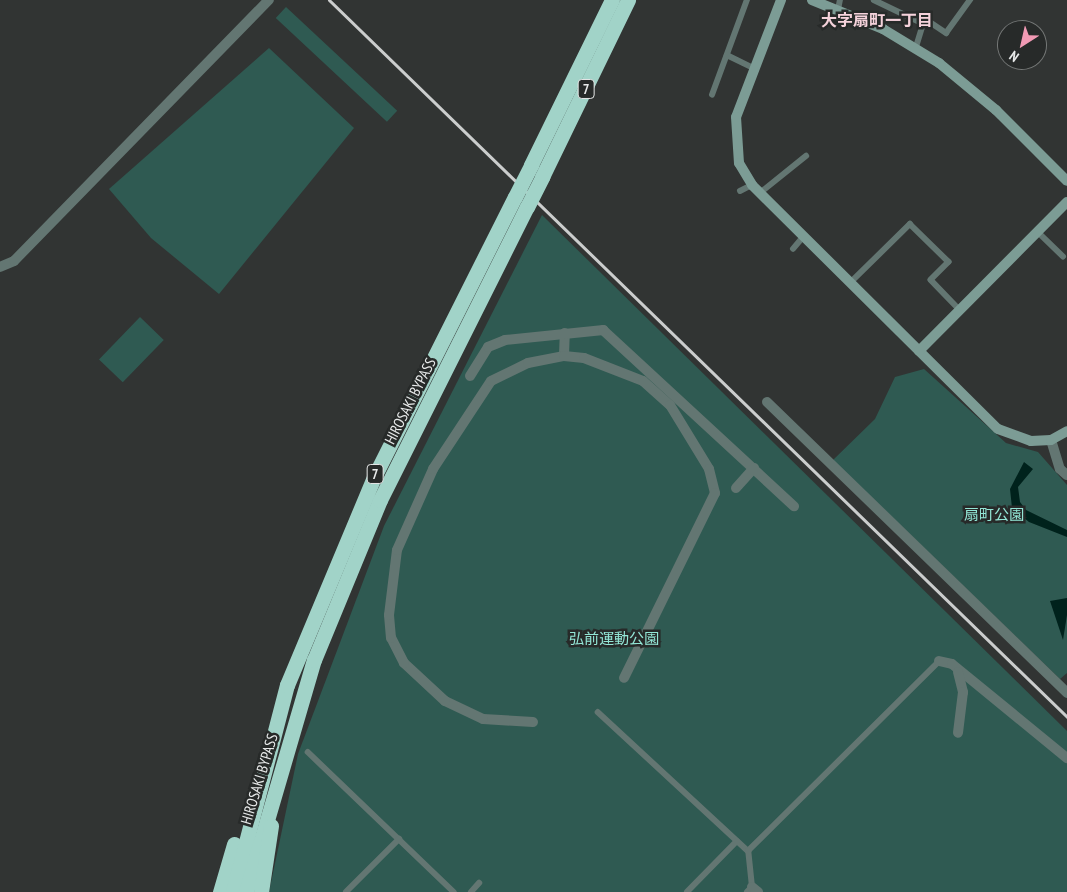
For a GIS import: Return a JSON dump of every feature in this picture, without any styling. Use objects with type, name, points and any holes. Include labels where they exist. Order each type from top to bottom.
[{"type":"highway","name":"HIROSAKI BYPASS","points":[[233,892],[263,762],[287,685],[374,477],[612,0]]},
{"type":"highway","name":"HIROSAKI BYPASS","points":[[246,892],[314,660],[380,500],[542,177],[628,0]]},
{"type":"highway","name":"7","points":[[220,892],[263,762]]},
{"type":"highway","name":"7","points":[[261,892],[280,771]]},
{"type":"street","points":[[0,268],[14,261],[269,0]]},
{"type":"street","points":[[780,0],[736,117],[734,138],[739,163],[752,185],[998,429],[1011,437],[1051,440],[1067,431]]},
{"type":"street","points":[[812,0],[839,5],[916,47],[977,93],[1067,181]]},
{"type":"street","points":[[920,351],[1067,202]]},
{"type":"street","points":[[470,376],[488,347],[565,333],[603,330],[617,339],[794,506]]},
{"type":"street","points":[[564,356],[565,333]]},
{"type":"street","points":[[533,722],[484,719],[445,701],[421,683],[391,638],[391,583],[397,550],[433,469],[491,381],[521,366],[564,356],[617,368],[663,399],[690,435],[716,493],[624,678]]},
{"type":"street","points":[[767,402],[1065,686]]},
{"type":"street","points":[[1051,440],[1060,469],[1067,476]]},
{"type":"street","points":[[736,488],[754,468]]},
{"type":"street","points":[[939,661],[952,664],[958,672],[1067,758]]},
{"type":"street","points":[[958,672],[963,692],[958,733]]},
{"type":"lane","points":[[712,94],[747,0]]},
{"type":"lane","points":[[874,0],[924,24]]},
{"type":"lane","points":[[916,47],[924,24],[924,18],[946,34],[970,0]]},
{"type":"lane","points":[[727,55],[754,68]]},
{"type":"lane","points":[[760,193],[806,156]]},
{"type":"lane","points":[[740,191],[752,185]]},
{"type":"lane","points":[[850,283],[910,224],[949,262],[931,280],[960,310]]},
{"type":"lane","points":[[1038,232],[1063,256]]},
{"type":"lane","points":[[793,249],[803,237]]},
{"type":"lane","points":[[748,851],[939,661]]},
{"type":"lane","points":[[598,712],[748,851],[752,890]]},
{"type":"lane","points":[[308,752],[454,892]]},
{"type":"lane","points":[[346,892],[399,839]]},
{"type":"lane","points":[[687,892],[737,841]]},
{"type":"lane","points":[[471,892],[479,883]]},
{"type":"green space","points":[[286,7],[397,111],[387,122],[276,18]]},
{"type":"green space","points":[[269,48],[354,128],[219,294],[151,238],[109,189]]},
{"type":"green space","name":"弘前運動公園","points":[[542,215],[1067,731],[1067,892],[269,892],[298,754],[384,526]]},
{"type":"green space","points":[[140,317],[164,340],[123,382],[99,359]]},
{"type":"green space","name":"扇町公園","points":[[924,369],[1006,443],[1038,452],[1067,485],[1067,673],[1060,679],[833,460],[875,419],[895,377]]},
{"type":"shaded area","points":[[1024,462],[1033,469],[1018,487],[1020,502],[1026,510],[1067,530],[1067,537],[1029,522],[1012,508],[1010,489]]},
{"type":"shaded area","points":[[1067,598],[1067,615],[1063,640],[1050,601]]},
{"type":"railway","points":[[329,0],[1067,717]]},
{"type":"district","name":"大字扇町一丁目","points":[[877,20]]}]
